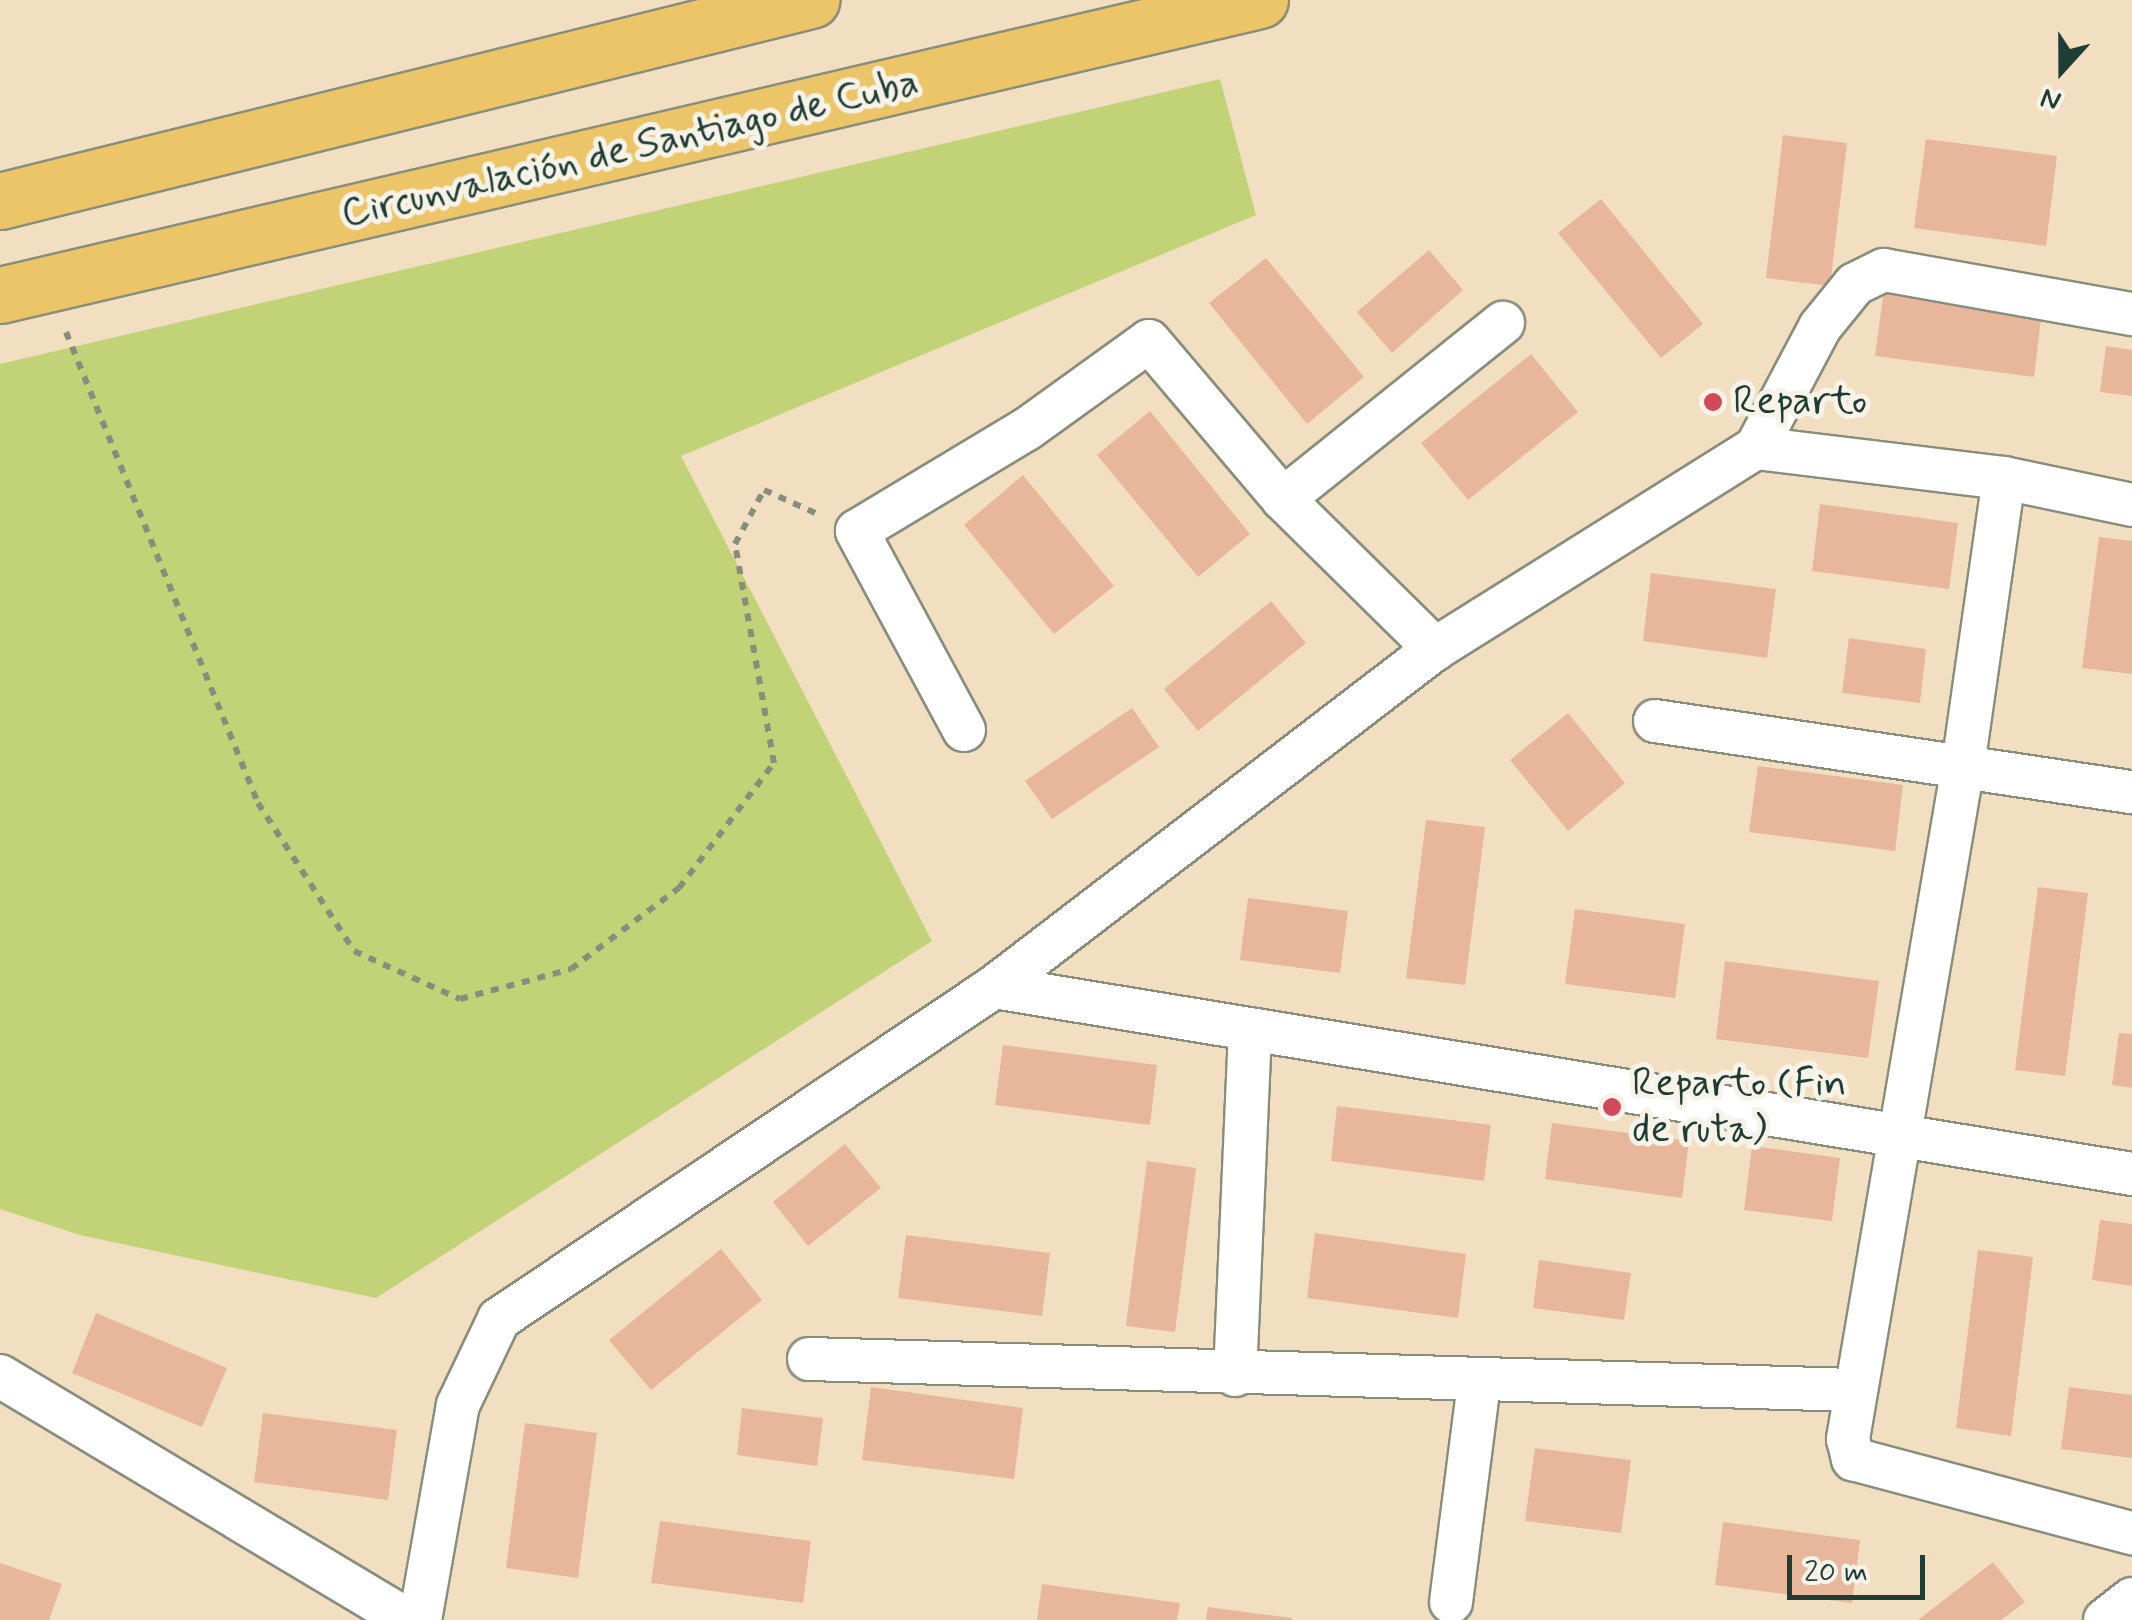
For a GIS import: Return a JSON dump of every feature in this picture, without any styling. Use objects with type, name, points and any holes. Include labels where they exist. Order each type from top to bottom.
[{"type":"highway","points":[[0,201],[811,0]]},
{"type":"highway","name":"Circunvalación de Santiago de Cuba","points":[[23,290],[1260,0]]},
{"type":"street","points":[[420,1620],[458,1405],[498,1319],[994,987],[1435,649],[1756,448],[1820,327],[1854,284],[1884,270],[2132,314]]},
{"type":"street","points":[[1283,499],[1503,324]]},
{"type":"street","points":[[964,730],[857,531],[1028,428],[1149,342],[1283,499],[1435,649]]},
{"type":"street","points":[[1756,448],[2004,478],[2132,505]]},
{"type":"street","points":[[2004,478],[1963,766],[1848,1439],[1853,1459],[2132,1532]]},
{"type":"street","points":[[1655,721],[2132,792]]},
{"type":"street","points":[[994,987],[1900,1131],[2132,1174]]},
{"type":"street","points":[[1235,1375],[1250,1029]]},
{"type":"street","points":[[809,1359],[1478,1384],[1854,1390]]},
{"type":"street","points":[[0,1376],[407,1620]]},
{"type":"street","points":[[1451,1602],[1478,1384]]},
{"type":"street","points":[[2105,1620],[2132,1599]]},
{"type":"path","points":[[23,290],[258,803],[354,950],[460,999],[571,970],[679,888],[774,763],[735,544],[764,490],[857,531]]},
{"type":"green space","points":[[1220,79],[1256,215],[681,456],[932,941],[376,1298],[80,1235],[0,1209],[0,364]]},
{"type":"building","points":[[1783,135],[1847,143],[1830,286],[1766,278]]},
{"type":"building","points":[[1926,139],[2057,156],[2046,246],[1914,228]]},
{"type":"building","points":[[1601,199],[1703,324],[1661,358],[1558,233]]},
{"type":"building","points":[[1429,250],[1463,290],[1392,353],[1357,312]]},
{"type":"building","points":[[1266,258],[1364,377],[1307,424],[1209,303]]},
{"type":"building","points":[[1884,290],[2042,311],[2034,377],[1875,356]]},
{"type":"building","points":[[2106,346],[2132,350],[2132,396],[2100,392]]},
{"type":"building","points":[[1531,354],[1578,412],[1468,500],[1421,443]]},
{"type":"building","points":[[1150,411],[1250,534],[1198,577],[1097,455]]},
{"type":"building","points":[[1023,475],[1114,586],[1054,634],[964,525]]},
{"type":"building","points":[[1820,504],[1958,523],[1949,589],[1812,571]]},
{"type":"building","points":[[2099,537],[2132,541],[2132,674],[2082,668]]},
{"type":"building","points":[[1651,573],[1776,589],[1767,658],[1643,641]]},
{"type":"building","points":[[1271,601],[1306,643],[1198,731],[1164,689]]},
{"type":"building","points":[[1849,638],[1926,649],[1920,703],[1842,693]]},
{"type":"building","points":[[1132,708],[1159,747],[1052,819],[1025,781]]},
{"type":"building","points":[[1568,713],[1625,783],[1568,831],[1510,760]]},
{"type":"building","points":[[1758,766],[1903,785],[1895,851],[1749,832]]},
{"type":"building","points":[[1426,820],[1485,827],[1465,985],[1406,978]]},
{"type":"building","points":[[2038,887],[2088,893],[2065,1076],[2015,1070]]},
{"type":"building","points":[[1248,898],[1348,911],[1340,973],[1240,960]]},
{"type":"building","points":[[1575,909],[1685,924],[1675,998],[1565,984]]},
{"type":"building","points":[[1725,961],[1879,981],[1868,1058],[1716,1039]]},
{"type":"building","points":[[2119,1033],[2132,1034],[2132,1088],[2112,1085]]},
{"type":"building","points":[[1003,1045],[1157,1065],[1150,1125],[995,1105]]},
{"type":"building","points":[[1337,1106],[1491,1125],[1484,1181],[1331,1161]]},
{"type":"building","points":[[1552,1123],[1689,1141],[1682,1198],[1545,1179]]},
{"type":"building","points":[[845,1144],[881,1188],[808,1246],[773,1202]]},
{"type":"building","points":[[1752,1146],[1840,1158],[1832,1221],[1744,1210]]},
{"type":"building","points":[[1147,1161],[1196,1168],[1175,1332],[1126,1326]]},
{"type":"building","points":[[2100,1220],[2132,1224],[2132,1286],[2092,1280]]},
{"type":"building","points":[[1315,1233],[1466,1254],[1458,1318],[1307,1298]]},
{"type":"building","points":[[906,1235],[1050,1253],[1042,1316],[898,1298]]},
{"type":"building","points":[[721,1249],[762,1300],[651,1390],[609,1340]]},
{"type":"building","points":[[1978,1250],[2033,1257],[2011,1436],[1956,1428]]},
{"type":"building","points":[[1539,1260],[1631,1273],[1624,1320],[1533,1308]]},
{"type":"building","points":[[96,1313],[227,1368],[202,1427],[72,1373]]},
{"type":"building","points":[[871,1387],[1023,1408],[1014,1479],[862,1460]]},
{"type":"building","points":[[2069,1387],[2132,1395],[2132,1458],[2061,1449]]},
{"type":"building","points":[[742,1408],[823,1418],[817,1466],[737,1455]]},
{"type":"building","points":[[263,1413],[397,1430],[388,1500],[254,1482]]},
{"type":"building","points":[[525,1423],[597,1433],[578,1578],[506,1568]]},
{"type":"building","points":[[1535,1448],[1631,1460],[1621,1533],[1525,1521]]},
{"type":"building","points":[[660,1521],[811,1541],[803,1603],[651,1583]]},
{"type":"building","points":[[1723,1522],[1860,1540],[1852,1603],[1715,1585]]},
{"type":"building","points":[[1993,1562],[2025,1602],[2001,1620],[1918,1620]]},
{"type":"building","points":[[0,1563],[62,1584],[49,1620],[0,1620]]},
{"type":"building","points":[[1042,1584],[1180,1603],[1177,1620],[1037,1620]]},
{"type":"building","points":[[1208,1607],[1292,1618],[1292,1620],[1206,1620]]},
{"type":"place","name":"Reparto","points":[[1713,402]]},
{"type":"place","name":"Reparto (Fin de ruta)","points":[[1612,1107]]}]
